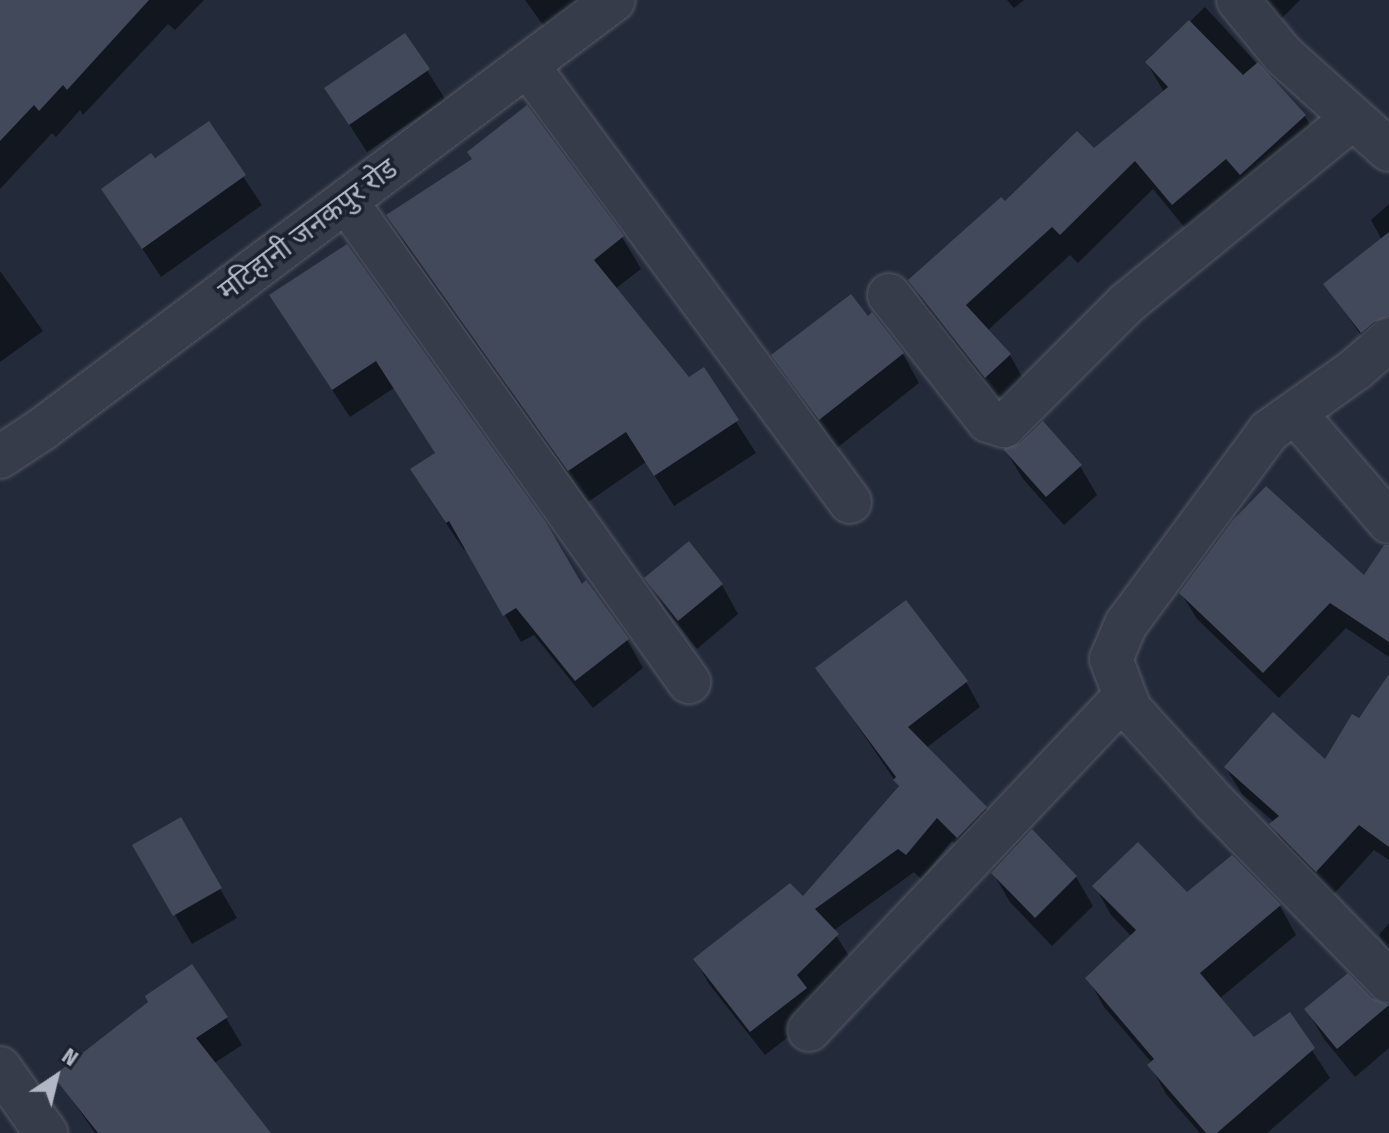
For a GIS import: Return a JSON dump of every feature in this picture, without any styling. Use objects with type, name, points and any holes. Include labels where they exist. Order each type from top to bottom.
[{"type":"street","name":"मटिहानी जनकपुर रोड","points":[[0,457],[54,421],[614,0]]},
{"type":"street","points":[[1238,0],[1283,55],[1389,150]]},
{"type":"street","points":[[528,66],[850,502]]},
{"type":"street","points":[[889,295],[988,421],[1004,426],[1127,303],[1353,118]]},
{"type":"street","points":[[346,201],[689,682]]},
{"type":"street","points":[[1389,340],[1269,431],[1126,624],[1111,659],[1130,709],[1215,803],[1389,981]]},
{"type":"street","points":[[1295,413],[1389,522]]},
{"type":"street","points":[[809,1030],[1124,697]]},
{"type":"street","points":[[0,1068],[46,1133]]},
{"type":"building","points":[[0,0],[149,0],[67,90],[63,85],[39,111],[34,105],[0,141]]},
{"type":"building","points":[[1189,20],[1243,75],[1258,62],[1306,115],[1240,175],[1226,159],[1172,205],[1135,161],[1060,235],[1052,227],[966,305],[1011,354],[985,378],[908,280],[1001,197],[1005,201],[1077,131],[1094,148],[1168,87],[1145,62]]},
{"type":"building","points":[[405,33],[430,69],[349,125],[324,88]]},
{"type":"building","points":[[527,105],[624,236],[594,260],[689,377],[704,367],[739,420],[654,476],[626,432],[568,471],[386,215],[472,159],[467,152]]},
{"type":"building","points":[[209,121],[246,175],[142,249],[101,189],[151,153],[155,158]]},
{"type":"building","points":[[1389,232],[1389,317],[1374,322],[1361,333],[1323,284]]},
{"type":"building","points":[[347,244],[547,524],[582,584],[586,580],[629,639],[575,681],[516,608],[503,616],[449,521],[446,523],[410,469],[435,453],[376,361],[332,390],[269,295]]},
{"type":"building","points":[[851,294],[868,316],[872,312],[904,353],[819,420],[771,355]]},
{"type":"building","points":[[1043,421],[1082,465],[1046,497],[1003,449],[1020,443]]},
{"type":"building","points":[[1266,486],[1364,575],[1384,545],[1389,545],[1389,642],[1330,603],[1263,673],[1179,593],[1233,520]]},
{"type":"building","points":[[689,541],[723,584],[678,621],[644,578]]},
{"type":"building","points":[[906,600],[968,681],[908,727],[987,807],[957,838],[937,818],[906,855],[898,849],[815,909],[839,934],[797,975],[807,988],[750,1032],[693,959],[790,883],[803,896],[899,786],[893,780],[896,777],[815,668]]},
{"type":"building","points":[[1389,674],[1389,847],[1359,825],[1316,872],[1269,824],[1279,816],[1224,767],[1273,712],[1325,759],[1352,714],[1359,718]]},
{"type":"building","points":[[181,817],[222,888],[173,916],[132,845]]},
{"type":"building","points":[[1032,829],[1077,876],[1035,918],[991,873]]},
{"type":"building","points":[[1138,842],[1187,892],[1232,855],[1281,905],[1200,973],[1254,1037],[1290,1012],[1315,1048],[1217,1133],[1206,1133],[1147,1065],[1154,1059],[1085,978],[1136,930],[1092,886]]},
{"type":"building","points":[[192,964],[228,1017],[196,1038],[271,1133],[98,1133],[53,1076],[148,1002],[145,996]]},
{"type":"building","points":[[1348,973],[1372,998],[1389,1005],[1337,1049],[1304,1009]]}]
